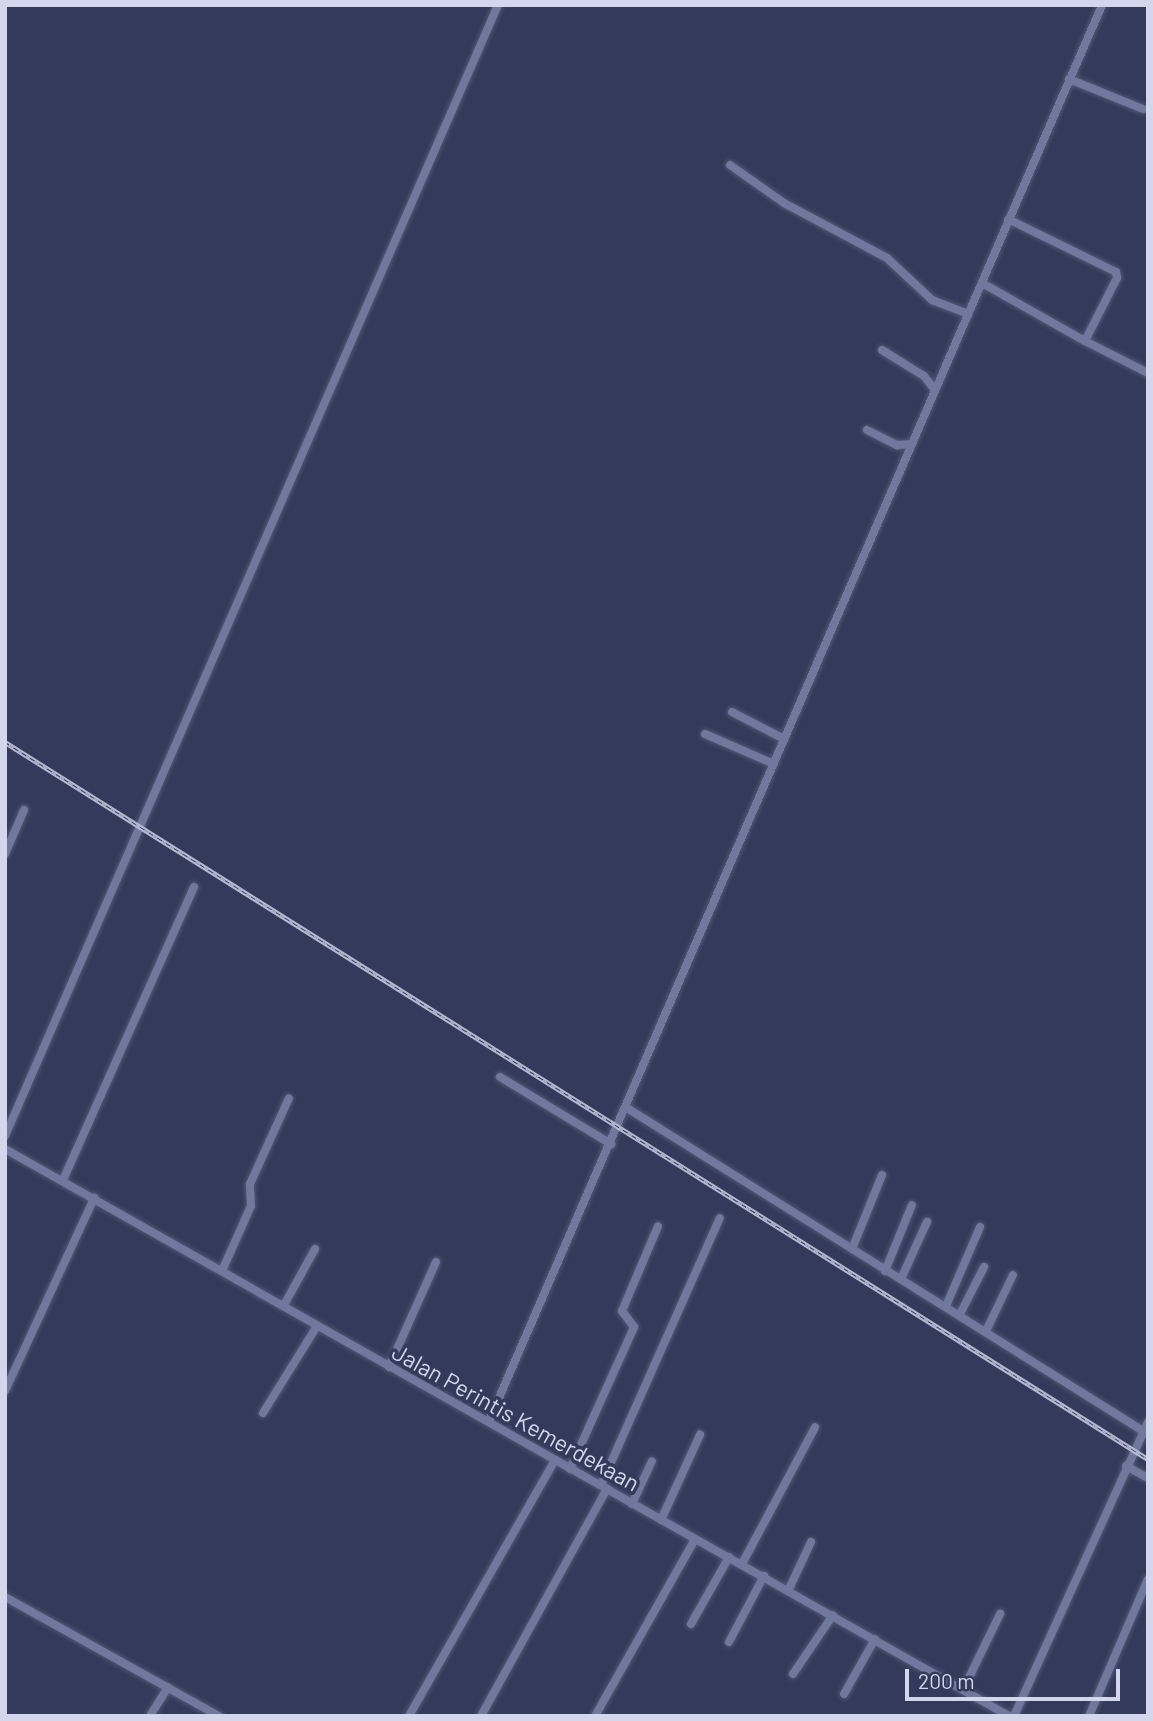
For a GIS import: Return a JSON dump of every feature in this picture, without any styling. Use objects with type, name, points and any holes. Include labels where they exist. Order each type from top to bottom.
[{"type":"street","points":[[5,1136],[498,5]]},
{"type":"street","points":[[489,1421],[627,1108],[1102,5]]},
{"type":"street","points":[[1069,79],[1143,109]]},
{"type":"street","points":[[730,165],[784,203],[887,258],[932,300],[968,314]]},
{"type":"street","points":[[1008,219],[1117,274],[1085,341]]},
{"type":"street","points":[[982,283],[1148,373]]},
{"type":"street","points":[[882,351],[924,376],[935,390]]},
{"type":"street","points":[[867,430],[897,446],[912,444]]},
{"type":"street","points":[[732,712],[784,739]]},
{"type":"street","points":[[705,734],[774,764]]},
{"type":"street","points":[[5,854],[24,810]]},
{"type":"street","points":[[63,1180],[194,887]]},
{"type":"street","points":[[500,1077],[611,1144]]},
{"type":"street","points":[[222,1271],[251,1206],[250,1184],[289,1098]]},
{"type":"street","points":[[627,1108],[885,1271],[960,1314],[1146,1433]]},
{"type":"street","name":"Jalan Perintis Kemerdekaan","points":[[5,1149],[632,1504],[789,1589],[1006,1715]]},
{"type":"street","points":[[852,1249],[882,1175]]},
{"type":"street","points":[[5,1391],[94,1198]]},
{"type":"street","points":[[885,1271],[912,1205]]},
{"type":"street","points":[[481,1716],[604,1487],[720,1219]]},
{"type":"street","points":[[901,1279],[927,1222]]},
{"type":"street","points":[[570,1469],[634,1328],[622,1311],[658,1226]]},
{"type":"street","points":[[946,1306],[980,1227]]},
{"type":"street","points":[[284,1305],[315,1249]]},
{"type":"street","points":[[389,1367],[436,1262]]},
{"type":"street","points":[[960,1314],[984,1267]]},
{"type":"street","points":[[986,1331],[1013,1275]]},
{"type":"street","points":[[263,1413],[317,1326]]},
{"type":"street","points":[[1006,1715],[1126,1466],[1146,1433],[1148,1422]]},
{"type":"street","points":[[742,1564],[815,1427]]},
{"type":"street","points":[[662,1520],[699,1435]]},
{"type":"street","points":[[409,1716],[555,1460]]},
{"type":"street","points":[[632,1504],[652,1461]]},
{"type":"street","points":[[1126,1466],[1148,1478]]},
{"type":"street","points":[[595,1716],[695,1539]]},
{"type":"street","points":[[789,1589],[811,1542]]},
{"type":"street","points":[[691,1623],[729,1558]]},
{"type":"street","points":[[729,1642],[764,1576]]},
{"type":"street","points":[[1089,1716],[1148,1579]]},
{"type":"street","points":[[5,1597],[219,1716]]},
{"type":"street","points":[[963,1690],[1000,1614]]},
{"type":"street","points":[[793,1674],[833,1615]]},
{"type":"street","points":[[844,1694],[875,1639]]},
{"type":"street","points":[[150,1716],[168,1687]]},
{"type":"railway","points":[[5,742],[1148,1459]]}]
